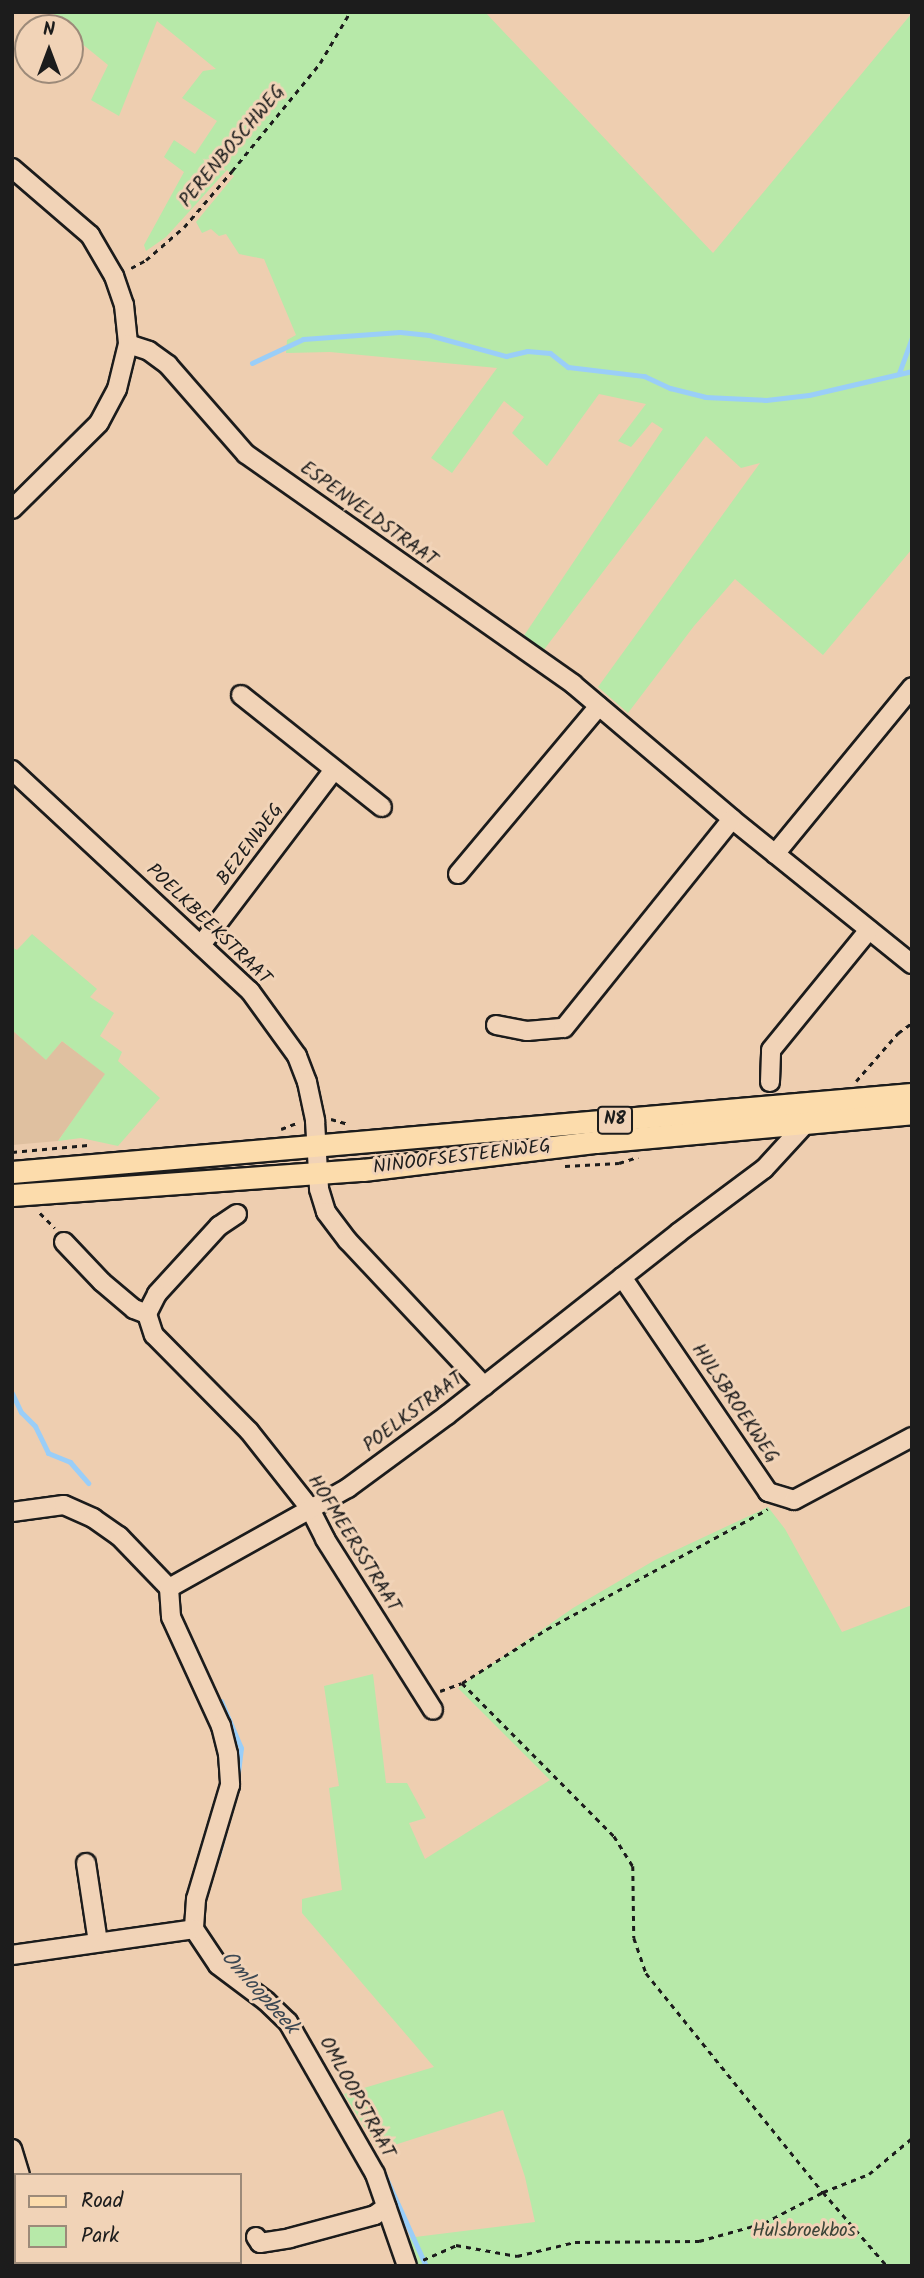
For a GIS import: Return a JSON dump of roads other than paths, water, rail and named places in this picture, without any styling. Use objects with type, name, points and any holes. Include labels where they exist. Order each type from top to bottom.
[{"type":"main road","name":"NINOOFSESTEENWEG","points":[[12,1172],[912,1094]]},
{"type":"main road","name":"NINOOFSESTEENWEG","points":[[12,1195],[319,1174],[808,1121],[912,1113]]},
{"type":"street","points":[[12,168],[90,235],[114,276],[124,305],[128,344],[117,389],[99,423],[12,509]]},
{"type":"street","name":"ESPENVELDSTRAAT","points":[[128,344],[149,351],[168,365],[246,454],[573,684],[599,706]]},
{"type":"street","points":[[775,854],[912,687]]},
{"type":"street","points":[[241,695],[382,807]]},
{"type":"street","points":[[458,874],[599,706],[733,820],[911,961]]},
{"type":"street","name":"POELKBEEKSTRAAT","points":[[12,770],[250,992],[297,1056],[311,1095],[322,1203],[331,1222],[484,1386]]},
{"type":"street","name":"BEZENWEG","points":[[201,944],[334,770]]},
{"type":"street","points":[[496,1025],[527,1031],[564,1028],[733,820]]},
{"type":"street","points":[[770,1082],[771,1050],[869,930]]},
{"type":"street","name":"POELKSTRAAT","points":[[169,1588],[243,1549],[309,1507],[348,1488],[764,1168],[808,1121]]},
{"type":"street","points":[[147,1314],[157,1294],[219,1226],[237,1214]]},
{"type":"street","name":"HOFMEERSSTRAAT","points":[[64,1242],[102,1282],[134,1309],[147,1314],[155,1335],[248,1432],[309,1507],[325,1539],[429,1703]]},
{"type":"street","name":"HULSBROEKWEG","points":[[622,1276],[768,1492],[794,1500],[912,1437]]},
{"type":"street","points":[[12,1512],[64,1505],[93,1518],[119,1535],[169,1588],[171,1617],[221,1726],[230,1775],[230,1785],[196,1899],[194,1929],[12,1955]]},
{"type":"street","points":[[86,1863],[98,1942]]},
{"type":"street","name":"OMLOOPSTRAAT","points":[[194,1929],[218,1965],[266,2001],[288,2022],[375,2174],[407,2266]]},
{"type":"street","points":[[12,2149],[19,2173]]},
{"type":"street","points":[[256,2237],[260,2243],[290,2238],[375,2215],[386,2207]]},
{"type":"waterway","points":[[252,363],[303,339],[400,332],[429,335],[506,356],[527,351],[550,353],[568,367],[644,376],[670,388],[705,397],[766,400],[809,395],[912,371]]},
{"type":"waterway","points":[[899,373],[912,337]]},
{"type":"waterway","name":"Omloopbeek","points":[[12,1393],[21,1412],[35,1426],[48,1453],[70,1462],[88,1483]]},
{"type":"waterway","name":"Omloopbeek","points":[[221,1701],[241,1748],[237,1780]]},
{"type":"waterway","name":"Omloopbeek","points":[[218,1855],[224,1834]]},
{"type":"waterway","name":"Omloopbeek","points":[[349,2113],[381,2167],[426,2266]]},
{"type":"park label","name":"Hulsbroekbos","points":[[804,2232]]}]
